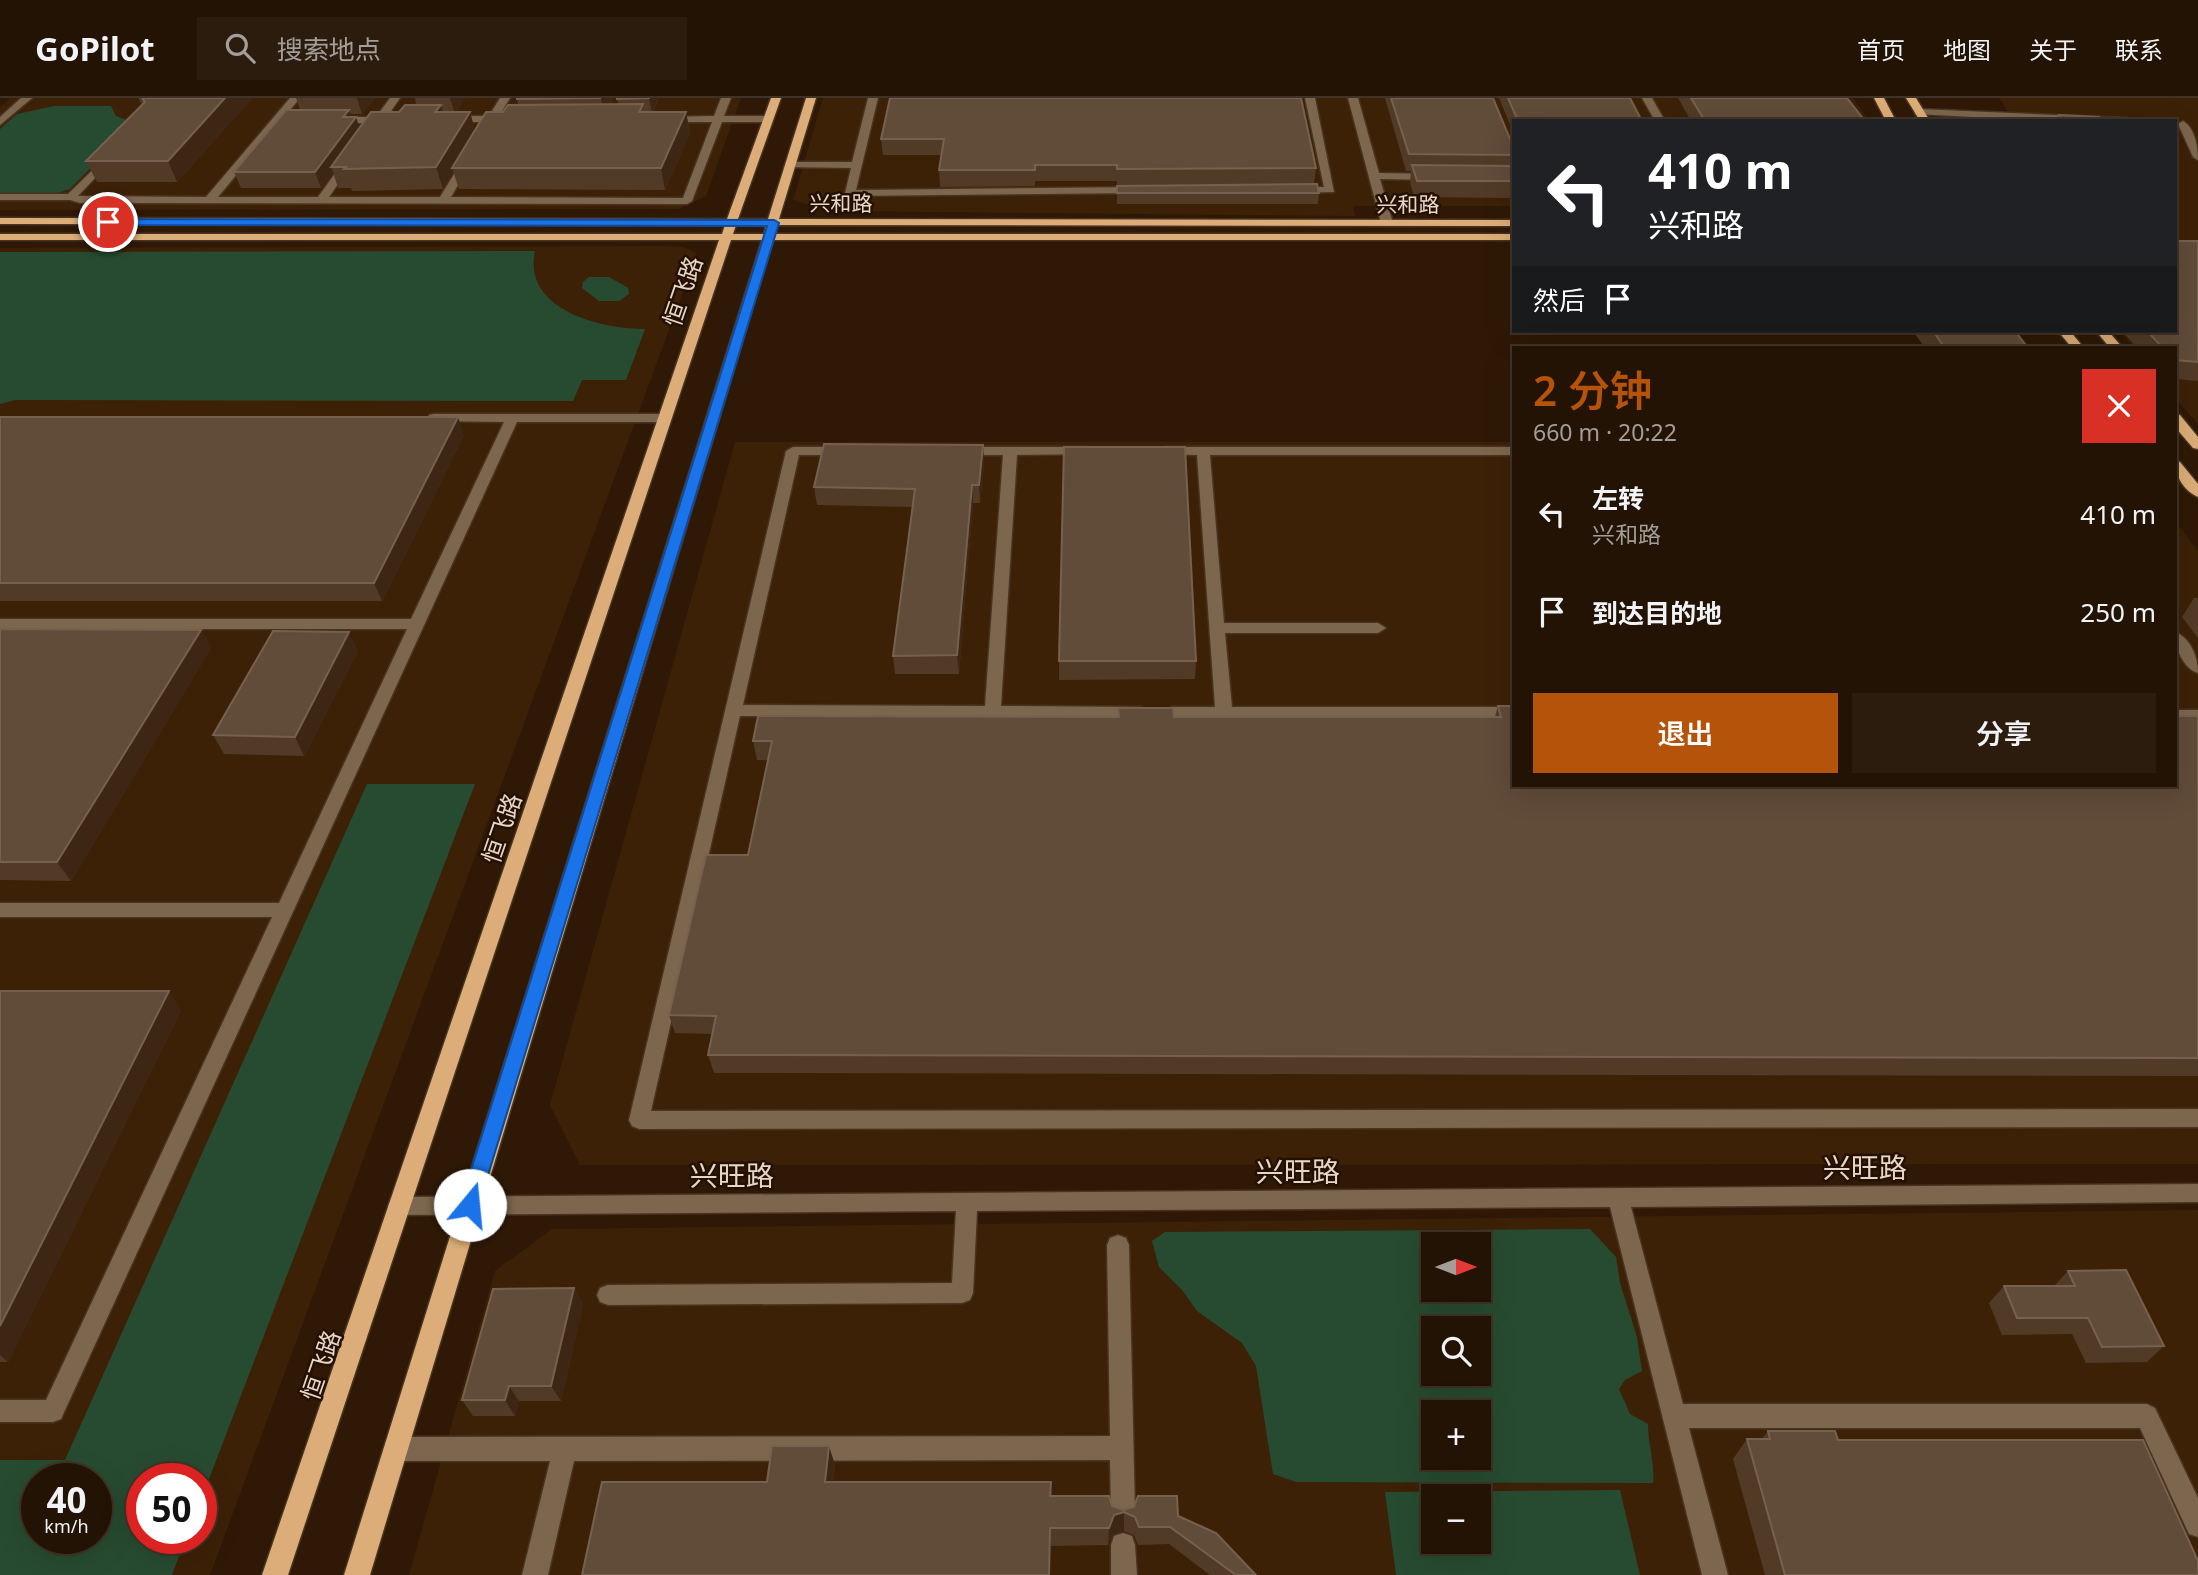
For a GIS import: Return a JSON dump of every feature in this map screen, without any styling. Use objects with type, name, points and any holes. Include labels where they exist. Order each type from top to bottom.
[{"type":"main road","name":"恒飞路","points":[[275,1575],[665,418],[776,98]]},
{"type":"main road","points":[[357,1575],[811,98]]},
{"type":"main road","points":[[1879,98],[1890,119]]},
{"type":"main road","points":[[1911,98],[1922,116]]},
{"type":"main road","name":"兴和路","points":[[0,221],[729,230]]},
{"type":"main road","name":"兴和路","points":[[771,230],[1512,223]]},
{"type":"main road","name":"兴和路","points":[[0,237],[729,230],[1512,237]]},
{"type":"main road","points":[[2177,420],[2198,445]]},
{"type":"main road","points":[[2177,467],[2198,493]]},
{"type":"street","points":[[209,200],[295,98]]},
{"type":"street","points":[[365,140],[395,98]]},
{"type":"street","points":[[485,131],[505,98]]},
{"type":"street","points":[[0,197],[71,197],[80,200],[687,201],[726,98]]},
{"type":"street","points":[[873,98],[850,193],[1151,190]]},
{"type":"street","points":[[1288,190],[1330,190],[1310,98]]},
{"type":"street","points":[[1353,98],[1387,223]]},
{"type":"street","points":[[1647,98],[1659,119]]},
{"type":"street","points":[[0,103],[24,100]]},
{"type":"street","points":[[0,122],[24,100]]},
{"type":"street","points":[[1922,116],[2045,119]]},
{"type":"street","points":[[442,119],[518,119]]},
{"type":"street","points":[[650,119],[768,119]]},
{"type":"street","points":[[277,120],[290,120]]},
{"type":"street","points":[[316,120],[405,120]]},
{"type":"street","points":[[2198,124],[2179,124],[2198,158]]},
{"type":"street","points":[[321,200],[358,150]]},
{"type":"street","points":[[71,197],[114,152]]},
{"type":"street","points":[[444,200],[471,154]]},
{"type":"street","points":[[790,165],[857,165]]},
{"type":"street","points":[[1374,176],[1444,177]]},
{"type":"street","points":[[415,418],[665,418]]},
{"type":"street","points":[[0,1411],[53,1412],[512,418]]},
{"type":"street","points":[[861,451],[793,451],[639,1120],[2198,1118]]},
{"type":"street","points":[[942,451],[1106,451]]},
{"type":"street","points":[[993,711],[1010,451]]},
{"type":"street","points":[[1148,451],[1512,451]]},
{"type":"street","points":[[1203,451],[1224,712]]},
{"type":"street","points":[[0,624],[417,624]]},
{"type":"street","points":[[1217,628],[1378,628]]},
{"type":"street","points":[[2177,640],[2198,668]]},
{"type":"street","points":[[734,710],[1512,713]]},
{"type":"street","points":[[2179,716],[2198,716]]},
{"type":"street","points":[[0,910],[285,909]]},
{"type":"street","name":"兴旺路","points":[[399,1206],[2198,1193]]},
{"type":"street","points":[[1618,1197],[1715,1575]]},
{"type":"street","points":[[608,1295],[962,1293],[967,1202]]},
{"type":"street","points":[[1118,1245],[1122,1514]]},
{"type":"street","points":[[1674,1416],[2147,1416],[2198,1525]]},
{"type":"street","points":[[396,1449],[1122,1448]]},
{"type":"street","points":[[535,1575],[565,1449]]},
{"type":"street","points":[[1124,1545],[1124,1575]]},
{"type":"shaded area","points":[[10,98],[741,98],[706,196],[678,209],[0,210],[0,107]]},
{"type":"shaded area","points":[[823,98],[1853,98],[1868,119],[1512,119],[1512,206],[1353,206],[1355,216],[827,211],[793,200]]},
{"type":"shaded area","points":[[1999,98],[2198,98],[2198,424],[2177,400],[2177,346],[2132,346],[2121,333],[2177,333],[2177,119],[2013,119]]},
{"type":"shaded area","points":[[684,247],[697,254],[210,1575],[0,1575],[0,248]]},
{"type":"shaded area","points":[[735,442],[1512,442],[1512,787],[2177,787],[2177,524],[2198,551],[2198,1164],[580,1165],[550,1105]]},
{"type":"shaded area","points":[[2198,1210],[2198,1575],[409,1575],[495,1271],[552,1229]]},
{"type":"green space","points":[[54,106],[111,106],[116,116],[134,123],[70,189],[54,194],[0,194],[0,129],[17,114]]},
{"type":"green space","points":[[535,251],[534,271],[541,288],[552,302],[587,320],[645,329],[626,380],[582,380],[573,401],[15,400],[0,404],[0,252]]},
{"type":"green space","points":[[589,277],[609,277],[628,288],[629,294],[619,301],[599,301],[582,288],[583,282]]},
{"type":"green space","points":[[367,784],[475,784],[215,1463],[126,1463],[126,1554],[180,1554],[172,1575],[0,1575],[0,1460],[65,1460]]},
{"type":"green space","points":[[1590,1229],[1616,1257],[1620,1283],[1637,1337],[1642,1371],[1625,1380],[1619,1389],[1630,1414],[1648,1424],[1653,1483],[1296,1482],[1273,1474],[1256,1366],[1242,1343],[1197,1311],[1182,1290],[1159,1267],[1152,1241],[1165,1232]]},
{"type":"green space","points":[[1620,1490],[1640,1575],[1396,1575],[1385,1492],[1421,1492],[1421,1554],[1491,1554],[1491,1491]]},
{"type":"building","points":[[142,98],[225,98],[168,161],[86,161],[145,102]]},
{"type":"building","points":[[517,98],[601,98],[517,99]]},
{"type":"building","points":[[890,98],[1301,98],[1316,168],[1117,169],[1117,165],[1035,165],[1035,170],[939,170],[944,139],[881,139]]},
{"type":"building","points":[[1391,98],[1493,98],[1512,140],[1512,155],[1409,154]]},
{"type":"building","points":[[1508,98],[1630,98],[1641,119],[1517,119]]},
{"type":"building","points":[[1691,98],[1847,98],[1863,119],[1704,119]]},
{"type":"building","points":[[643,104],[639,112],[686,112],[661,168],[452,168],[486,112],[503,112],[508,105]]},
{"type":"building","points":[[405,105],[441,105],[435,112],[470,112],[436,167],[331,167],[371,112],[399,112]]},
{"type":"building","points":[[286,110],[349,110],[343,117],[356,117],[315,172],[234,172]]},
{"type":"building","points":[[2059,115],[2100,119],[2062,119]]},
{"type":"building","points":[[1412,165],[1512,166],[1512,181],[1417,181]]},
{"type":"building","points":[[1317,184],[1319,193],[1117,193],[1117,186]]},
{"type":"building","points":[[2177,241],[2198,241],[2198,362],[2177,360],[2177,346],[2161,346],[2149,333],[2177,333]]},
{"type":"building","points":[[1934,333],[2017,333],[2026,346],[1944,346]]},
{"type":"building","points":[[0,417],[458,417],[374,583],[0,583]]},
{"type":"building","points":[[824,444],[983,445],[979,485],[972,485],[957,655],[893,656],[915,489],[814,487]]},
{"type":"building","points":[[1064,447],[1185,447],[1196,661],[1059,661]]},
{"type":"building","points":[[0,629],[201,630],[57,862],[0,862]]},
{"type":"building","points":[[273,631],[349,632],[295,737],[213,735]]},
{"type":"building","points":[[1498,706],[1512,706],[1512,787],[2177,787],[2177,716],[2198,716],[2198,1058],[708,1055],[716,1016],[669,1015],[706,855],[748,855],[772,741],[753,741],[758,716],[1119,717],[1118,708],[1173,708],[1174,717],[1501,717]]},
{"type":"building","points":[[0,991],[169,991],[0,1326]]},
{"type":"building","points":[[2126,1270],[2164,1346],[2102,1347],[2088,1318],[2017,1318],[2004,1286],[2075,1286],[2068,1271]]},
{"type":"building","points":[[574,1288],[551,1386],[509,1386],[505,1400],[462,1400],[493,1289]]},
{"type":"building","points":[[1768,1431],[1835,1431],[1838,1440],[2143,1440],[2198,1561],[2198,1575],[1785,1575],[1747,1439],[1770,1439]]},
{"type":"building","points":[[772,1446],[829,1446],[825,1482],[1051,1482],[1050,1496],[1109,1496],[1112,1506],[1123,1510],[1134,1507],[1138,1496],[1177,1496],[1178,1516],[1216,1533],[1256,1575],[1236,1575],[1170,1527],[1139,1527],[1135,1517],[1124,1512],[1114,1515],[1109,1528],[1050,1528],[1049,1575],[582,1575],[602,1482],[767,1482]]},
{"type":"route","points":[[108,222],[774,223],[470,1205]]}]
